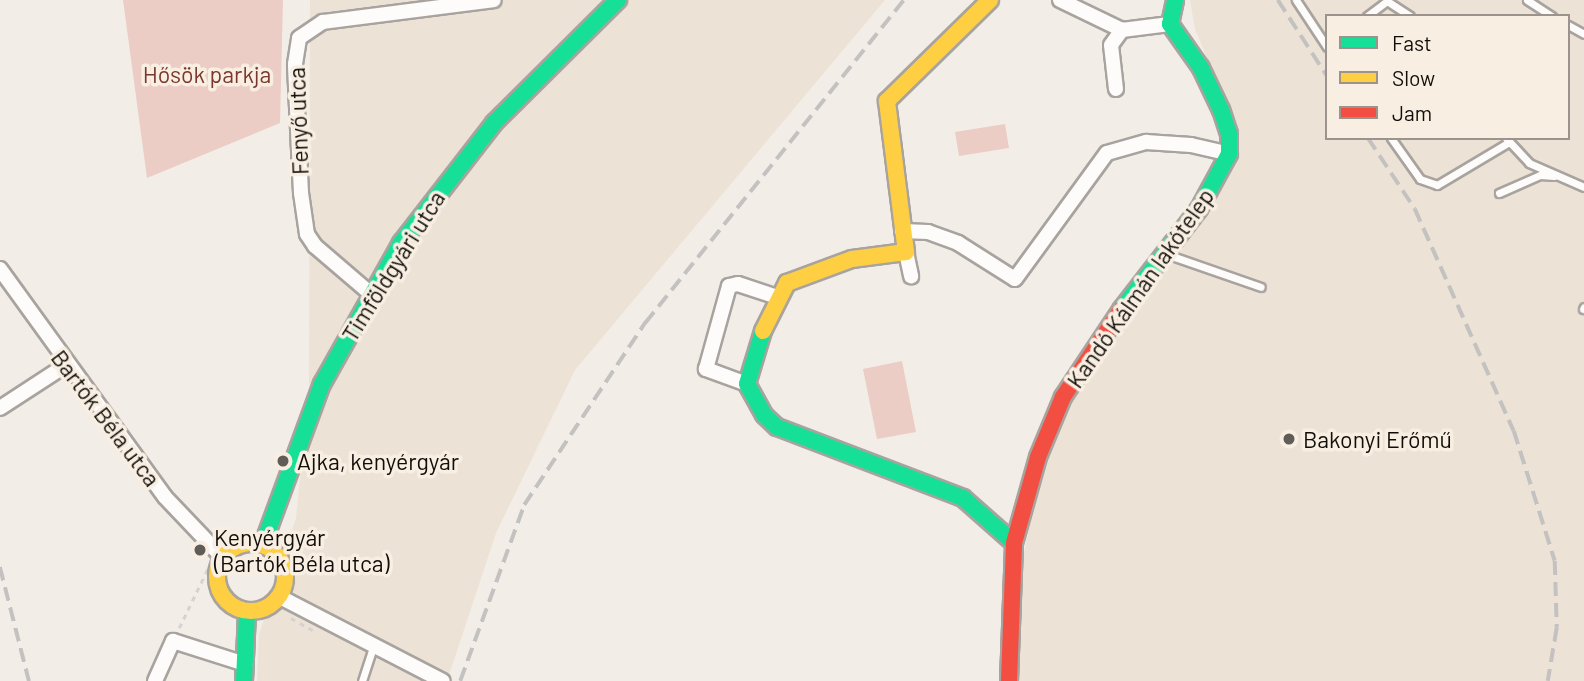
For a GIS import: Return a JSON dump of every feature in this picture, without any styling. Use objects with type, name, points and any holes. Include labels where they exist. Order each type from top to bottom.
[{"type":"street","name":"Fenyő utca","points":[[371,294],[315,246],[307,234],[301,194],[295,64],[299,38],[323,22],[494,0]]},
{"type":"street","name":"Timföldgyári utca","points":[[263,544],[322,384],[371,294],[438,191],[494,123],[618,0]]},
{"type":"street","points":[[911,276],[902,231],[887,101],[990,0]]},
{"type":"street","points":[[1060,0],[1122,30],[1170,24]]},
{"type":"street","points":[[902,231],[928,232],[958,243],[1015,279],[1107,153],[1146,142],[1192,145],[1229,154],[1229,134],[1216,100],[1201,68],[1170,24],[1175,0]]},
{"type":"street","points":[[1116,89],[1111,44],[1122,30]]},
{"type":"street","name":"Kandó Kálmán lakótelep","points":[[1009,681],[1014,543],[1038,457],[1063,397],[1110,324],[1199,209],[1229,154]]},
{"type":"street","points":[[747,384],[757,342],[777,297],[787,283],[852,259],[906,252]]},
{"type":"street","name":"Bartók Béla utca","points":[[0,269],[66,365],[165,497],[218,557]]},
{"type":"street","points":[[777,297],[738,284],[729,286],[706,369],[747,384],[764,415],[777,427],[963,498],[992,519],[1014,543]]},
{"type":"street","points":[[0,408],[66,365]]},
{"type":"street","points":[[245,543],[263,544],[285,566],[280,597],[265,608],[247,611],[231,604],[220,591],[218,557],[245,543]]},
{"type":"street","points":[[280,597],[443,681]]},
{"type":"street","points":[[244,681],[247,611]]},
{"type":"street","points":[[155,681],[173,641],[245,664]]},
{"type":"lane","points":[[1296,0],[1325,44]]},
{"type":"lane","points":[[1527,0],[1549,14]]},
{"type":"lane","points":[[1370,14],[1387,1],[1407,14]]},
{"type":"lane","points":[[1392,140],[1420,179],[1437,185],[1508,140],[1529,163],[1584,187]]},
{"type":"lane","points":[[1499,193],[1540,175],[1562,177]]},
{"type":"lane","points":[[1165,254],[1261,287]]},
{"type":"lane","points":[[362,681],[373,647]]},
{"type":"path","points":[[173,641],[218,557]]},
{"type":"shaded area","points":[[310,0],[885,0],[575,370],[496,533],[447,681],[257,681],[259,635],[296,518],[309,388]]},
{"type":"shaded area","points":[[1190,0],[1584,0],[1584,681],[1011,681],[1016,591],[1045,453],[1096,350],[1185,233],[1234,123],[1195,29]]},
{"type":"green space","name":"Hősök parkja","points":[[123,0],[283,0],[280,123],[147,178]]},
{"type":"green space","points":[[1005,124],[1009,148],[959,156],[955,132]]},
{"type":"green space","points":[[902,361],[916,432],[877,439],[863,369]]},
{"type":"railway","points":[[460,681],[524,505],[645,323],[904,0]]},
{"type":"railway","points":[[1278,0],[1325,73]]},
{"type":"railway","points":[[1369,140],[1415,209],[1514,431],[1555,561],[1557,628],[1548,681]]},
{"type":"railway","points":[[0,567],[29,681]]},
{"type":"traffic: fast","points":[[263,544],[322,384],[401,243],[494,123],[618,0]]},
{"type":"traffic: fast","points":[[1121,310],[1199,209],[1229,154],[1229,134],[1221,110],[1201,68],[1170,24],[1175,0]]},
{"type":"traffic: fast","points":[[763,331],[747,384],[764,415],[777,427],[963,498],[1014,543]]},
{"type":"traffic: fast","points":[[244,681],[247,611]]},
{"type":"traffic: slow","points":[[763,331],[787,283],[852,259],[906,252],[887,101],[990,0]]},
{"type":"traffic: slow","points":[[258,543],[279,558],[285,570],[285,577],[283,590],[275,601],[258,611],[244,611],[227,601],[219,590],[217,570],[227,553],[238,545],[258,543]]},
{"type":"traffic: jam","points":[[1009,681],[1014,543],[1038,457],[1063,397],[1121,310]]},
{"type":"place","name":"Bakonyi Erőmű","points":[[1289,439]]},
{"type":"place","name":"Ajka, kenyérgyár","points":[[283,461]]},
{"type":"place","name":"Kenyérgyár (Bartók Béla utca)","points":[[200,550]]}]
